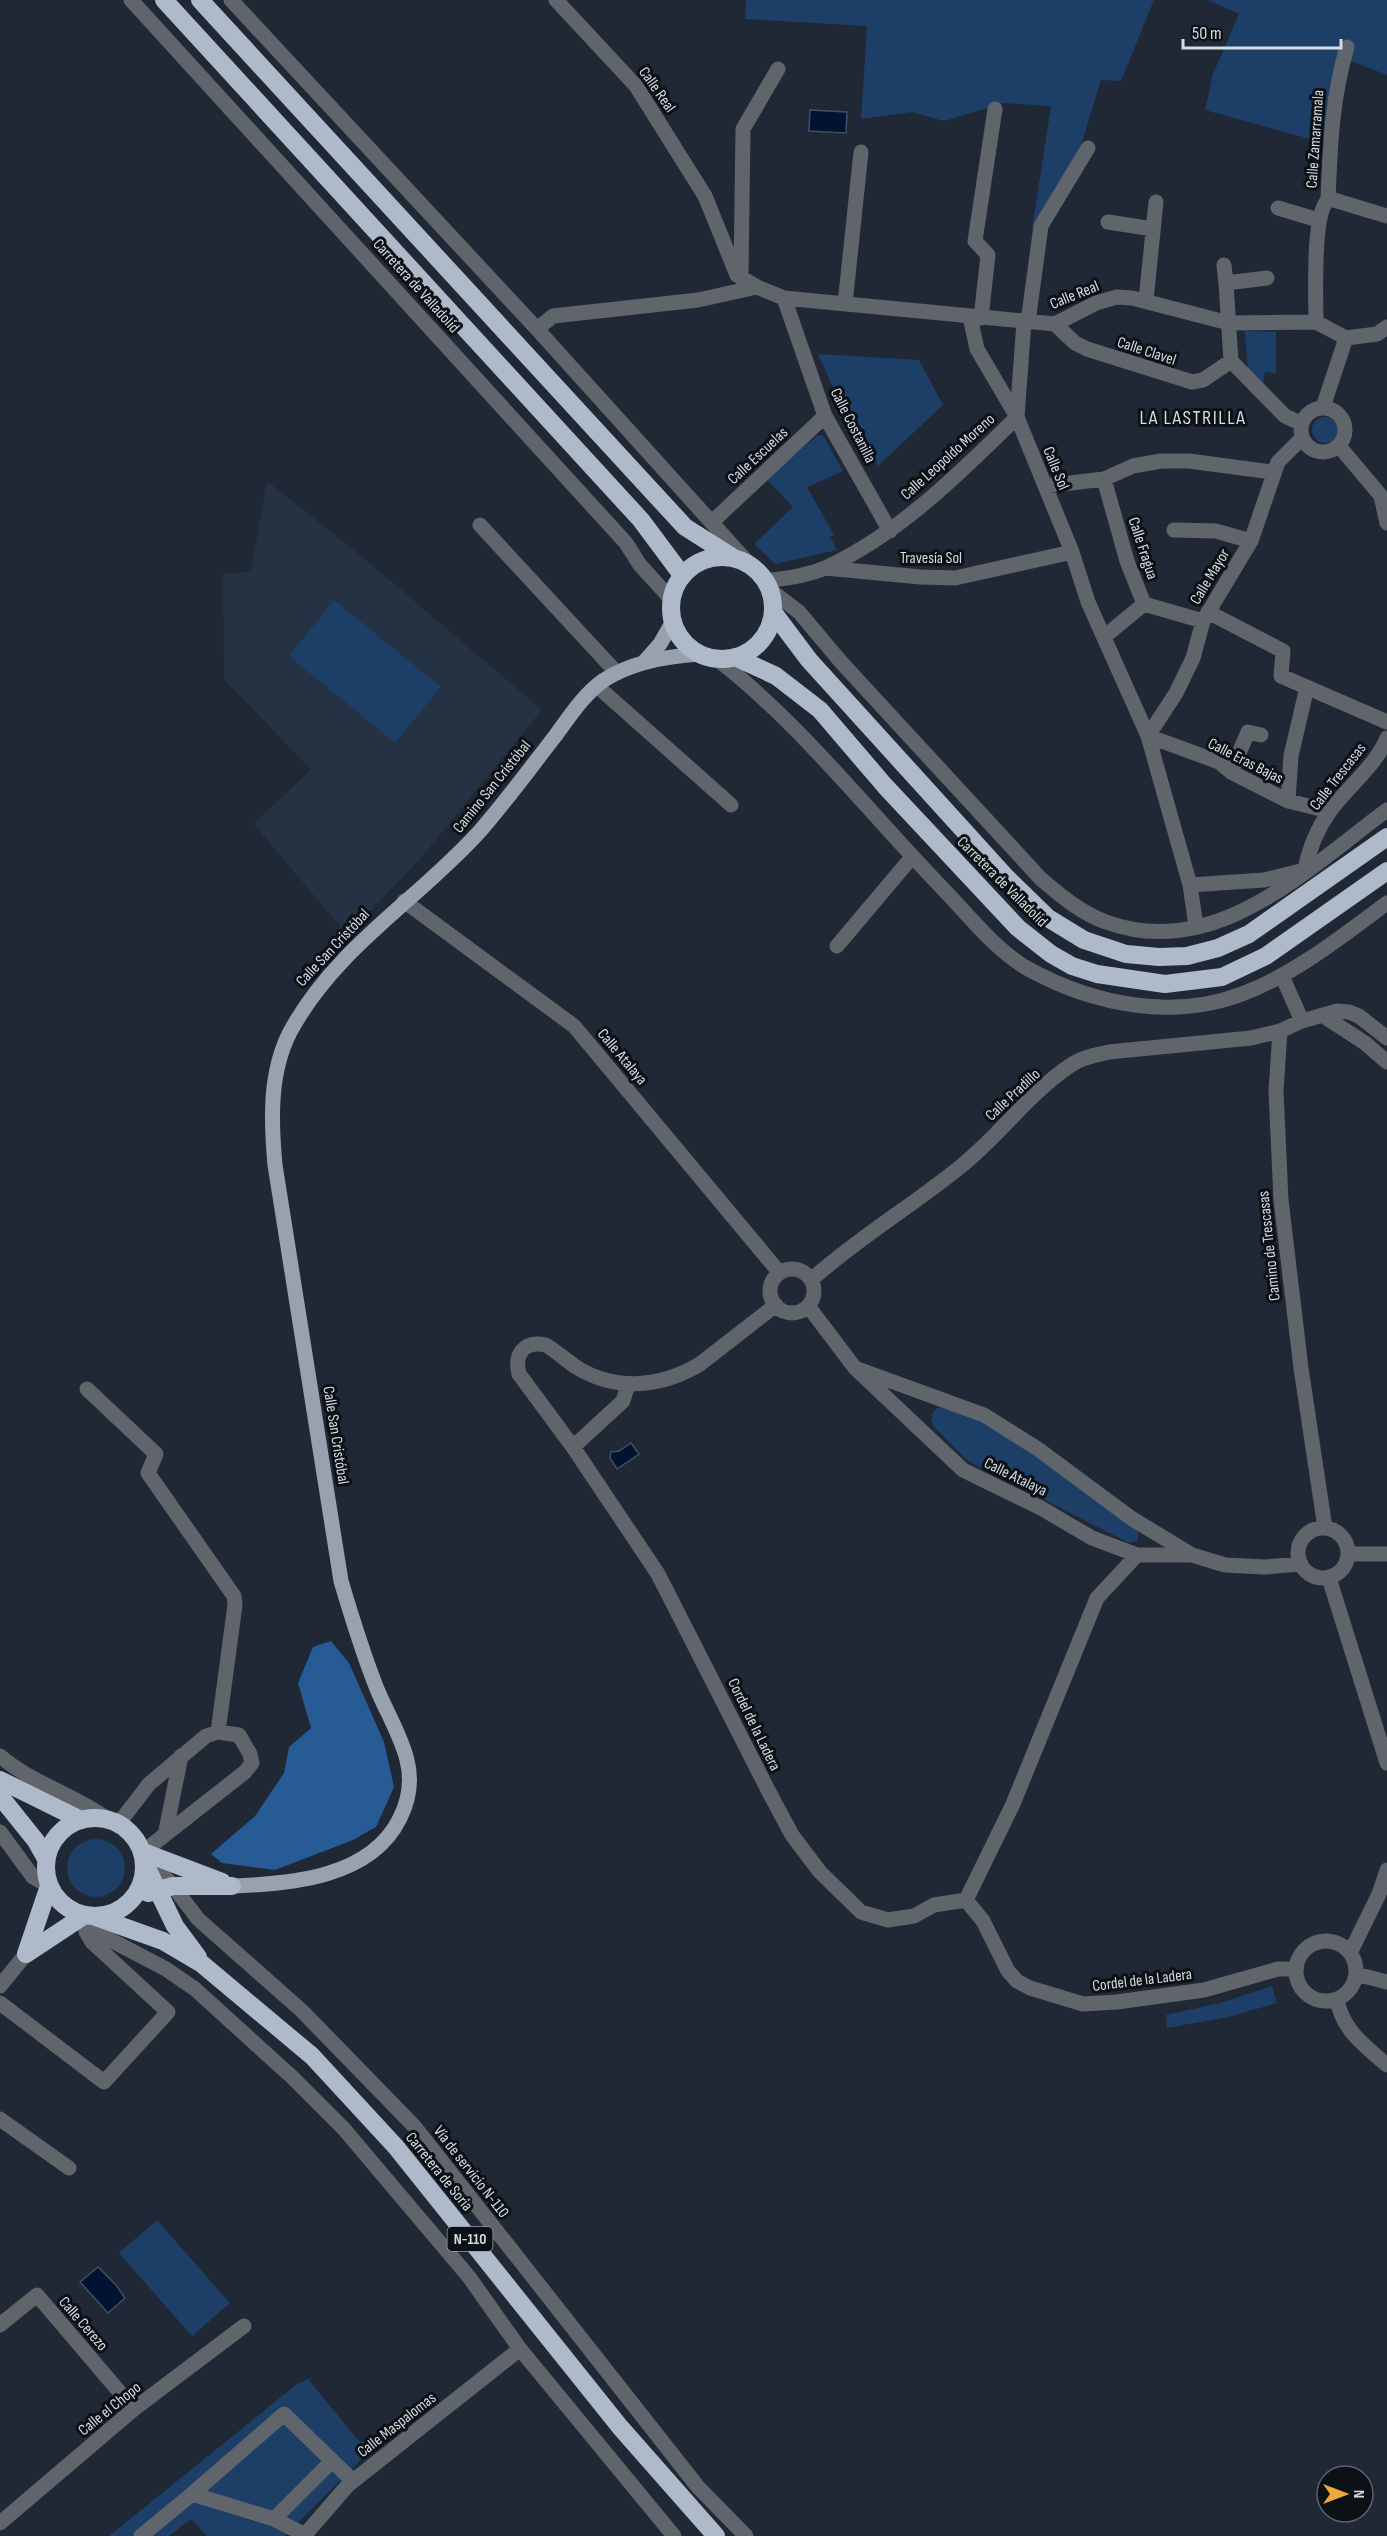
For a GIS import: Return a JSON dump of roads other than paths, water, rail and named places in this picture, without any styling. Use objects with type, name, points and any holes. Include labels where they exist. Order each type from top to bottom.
[{"type":"highway","name":"Carretera de Valladolid","points":[[164,0],[641,520],[682,575]]},
{"type":"highway","name":"Carretera de Valladolid","points":[[200,0],[686,527],[742,561]]},
{"type":"highway","points":[[709,558],[742,561],[768,586],[773,612],[769,628],[761,641],[749,651],[726,658],[699,654],[684,644],[672,623],[671,599],[682,575],[694,564],[709,558]]},
{"type":"highway","name":"Carretera de Valladolid","points":[[773,612],[809,660],[1006,877],[1048,918],[1084,940],[1126,954],[1159,957],[1187,956],[1218,948],[1250,934],[1387,837]]},
{"type":"highway","name":"Carretera de Valladolid","points":[[726,658],[776,676],[820,710],[885,786],[1018,928],[1051,954],[1072,966],[1097,974],[1165,984],[1222,977],[1266,956],[1387,870]]},
{"type":"highway","points":[[0,1780],[79,1819]]},
{"type":"highway","points":[[0,1796],[36,1841],[46,1859]]},
{"type":"highway","points":[[26,1954],[49,1886],[46,1859],[57,1834],[79,1819],[93,1817],[113,1820]]},
{"type":"highway","name":"N-110","points":[[113,1820],[130,1831],[144,1858]]},
{"type":"highway","points":[[26,1954],[91,1916],[118,1911],[135,1896],[141,1886],[144,1858]]},
{"type":"highway","name":"Calle San Cristóbal","points":[[144,1858],[232,1886]]},
{"type":"highway","name":"Carretera de Soria","points":[[144,1858],[165,1888],[175,1926],[202,1964]]},
{"type":"highway","name":"N-110","points":[[49,1886],[64,1906],[91,1916]]},
{"type":"highway","name":"Calle San Cristóbal","points":[[135,1896],[165,1888],[232,1886]]},
{"type":"highway","name":"Carretera de Soria","points":[[91,1916],[163,1941],[202,1964],[305,2049],[369,2116],[620,2427],[716,2536]]},
{"type":"main road","name":"Camino San Cristóbal","points":[[644,662],[660,644],[672,623]]},
{"type":"main road","name":"Camino San Cristóbal","points":[[404,901],[452,860],[477,834],[500,808],[584,698],[597,686],[617,673],[644,662],[699,654]]},
{"type":"main road","name":"Calle San Cristóbal","points":[[232,1886],[290,1882],[350,1864],[384,1842],[397,1825],[406,1806],[408,1762],[360,1644],[341,1581],[271,1125],[279,1059],[289,1033],[330,974],[404,901]]},
{"type":"street","name":"Carretera de Valladolid","points":[[131,0],[626,543],[640,565],[671,599]]},
{"type":"street","points":[[231,0],[537,329],[712,522],[742,561]]},
{"type":"street","name":"Calle Real","points":[[556,0],[636,86],[705,196],[737,274],[757,287],[784,298],[1055,324],[1117,297],[1146,300],[1229,323],[1316,322],[1346,338]]},
{"type":"street","name":"Calle Zamarramala","points":[[1316,322],[1318,220],[1328,200],[1333,105],[1337,80],[1347,47]]},
{"type":"street","points":[[741,277],[743,129],[778,69]]},
{"type":"street","name":"Calle Sol","points":[[995,109],[975,241],[988,255],[976,317],[977,349],[1017,417],[1072,552],[1088,602],[1148,736],[1190,885],[1196,926]]},
{"type":"street","points":[[1026,322],[1041,226],[1088,147]]},
{"type":"street","points":[[845,304],[861,152]]},
{"type":"street","name":"Calle Zamarramala","points":[[1328,200],[1387,216]]},
{"type":"street","points":[[1146,300],[1156,202]]},
{"type":"street","points":[[1278,208],[1318,220]]},
{"type":"street","points":[[1107,222],[1153,229]]},
{"type":"street","points":[[1224,265],[1231,361],[1302,431],[1311,449],[1318,452],[1333,450],[1339,446],[1346,433],[1342,418],[1337,412],[1323,407],[1310,412],[1302,431]]},
{"type":"street","points":[[1226,283],[1267,278]]},
{"type":"street","points":[[537,329],[553,316],[698,300],[757,287]]},
{"type":"street","name":"Calle Costanilla","points":[[784,298],[825,416],[890,531]]},
{"type":"street","name":"Calle Leopoldo Moreno","points":[[768,586],[825,568],[890,531],[962,471],[1017,417],[1026,322]]},
{"type":"street","name":"Calle Clavel","points":[[1055,324],[1075,343],[1087,349],[1182,381],[1203,380],[1231,361]]},
{"type":"street","points":[[1323,407],[1346,338],[1382,331]]},
{"type":"street","name":"Calle Escuelas","points":[[712,522],[825,416]]},
{"type":"street","name":"Calle Mayor","points":[[1148,736],[1176,693],[1193,658],[1205,617],[1251,541],[1272,472],[1302,431]]},
{"type":"street","points":[[1339,446],[1382,492],[1387,523]]},
{"type":"street","points":[[1046,486],[1104,479],[1133,466],[1161,461],[1189,461],[1272,472]]},
{"type":"street","name":"Calle Fragua","points":[[1104,479],[1124,553],[1144,604],[1205,617],[1283,651],[1281,676],[1307,687]]},
{"type":"street","points":[[480,525],[617,673]]},
{"type":"street","points":[[1174,530],[1216,531],[1251,541]]},
{"type":"street","name":"Travesía Sol","points":[[825,568],[955,578],[1072,552]]},
{"type":"street","points":[[850,570],[858,568],[861,561],[857,555],[851,553]]},
{"type":"street","name":"Carretera de Valladolid","points":[[768,586],[799,612],[841,662],[1041,879],[1071,904],[1105,922],[1128,928],[1174,930],[1233,916],[1261,902],[1387,810]]},
{"type":"street","points":[[1104,637],[1144,604]]},
{"type":"street","points":[[726,658],[750,685],[789,722],[912,857],[1003,951],[1031,971],[1088,994],[1118,1004],[1176,1008],[1221,1000],[1282,976],[1387,903]]},
{"type":"street","points":[[597,686],[731,805]]},
{"type":"street","points":[[1288,801],[1291,756],[1307,687],[1387,722]]},
{"type":"street","points":[[1231,772],[1248,732],[1261,735]]},
{"type":"street","name":"Calle Eras Bajas","points":[[1148,736],[1219,762],[1231,772],[1288,801],[1329,811]]},
{"type":"street","name":"Calle Trescasas","points":[[1305,870],[1310,847],[1329,811],[1373,762],[1387,738]]},
{"type":"street","points":[[837,946],[912,857]]},
{"type":"street","points":[[1190,885],[1264,880],[1305,870]]},
{"type":"street","name":"Calle Atalaya","points":[[404,901],[574,1026],[779,1272]]},
{"type":"street","points":[[1282,976],[1302,1021]]},
{"type":"street","points":[[1280,1031],[1302,1021],[1337,1011],[1349,1012],[1387,1038]]},
{"type":"street","points":[[1322,1015],[1365,1043],[1387,1062]]},
{"type":"street","name":"Calle Pradillo","points":[[811,1280],[962,1166],[1042,1089],[1071,1065],[1089,1056],[1109,1052],[1251,1038],[1280,1031]]},
{"type":"street","name":"Camino de Trescasas","points":[[1280,1031],[1276,1091],[1281,1200],[1301,1368],[1324,1528]]},
{"type":"street","points":[[800,1270],[811,1280],[814,1293],[808,1306],[796,1312],[789,1313],[776,1305],[770,1294],[770,1288],[779,1272],[800,1270]]},
{"type":"street","name":"Cordel de la Ladera","points":[[776,1305],[688,1372],[654,1383],[628,1384],[600,1378],[577,1368],[546,1345],[530,1344],[520,1351],[516,1363],[519,1374],[573,1447],[658,1574],[792,1835],[820,1872],[861,1912],[888,1920],[914,1916],[934,1905],[966,1900],[983,1921],[1008,1971],[1017,1981],[1030,1988],[1083,2004],[1117,2002],[1204,1990],[1278,1969],[1290,1969],[1296,1972]]},
{"type":"street","name":"Calle Atalaya","points":[[808,1306],[855,1368],[963,1470],[1041,1508],[1092,1538],[1137,1555],[1192,1556],[1225,1565],[1273,1567],[1301,1564]]},
{"type":"street","name":"Calle Atalaya","points":[[855,1368],[984,1415],[1038,1449],[1131,1518],[1192,1556]]},
{"type":"street","points":[[573,1447],[623,1401],[628,1384]]},
{"type":"street","points":[[87,1389],[156,1454],[148,1473],[234,1596],[235,1605],[218,1732]]},
{"type":"street","points":[[1324,1528],[1332,1530],[1344,1539],[1348,1554],[1343,1569],[1329,1578],[1313,1576],[1301,1564],[1299,1551],[1302,1539],[1312,1531],[1324,1528]]},
{"type":"street","points":[[1348,1554],[1387,1554]]},
{"type":"street","points":[[966,1900],[1013,1804],[1097,1598],[1137,1555]]},
{"type":"street","points":[[1329,1578],[1387,1764]]},
{"type":"street","points":[[0,1756],[39,1781],[85,1802],[113,1820],[149,1784],[206,1736],[218,1732],[231,1732],[239,1735],[250,1754],[252,1763],[245,1772],[165,1835],[144,1858]]},
{"type":"street","points":[[165,1835],[182,1756]]},
{"type":"street","points":[[0,1832],[33,1877],[49,1886]]},
{"type":"street","points":[[1350,1953],[1379,1894],[1387,1870]]},
{"type":"street","name":"Vía de servicio N-110","points":[[165,1888],[301,2010],[414,2126],[698,2487],[746,2536]]},
{"type":"street","points":[[0,2003],[104,2082],[168,2012],[92,1942],[86,1932],[91,1916]]},
{"type":"street","points":[[91,1916],[103,1936],[166,1969],[195,1989],[292,2077],[344,2129],[469,2277],[520,2349],[674,2536]]},
{"type":"street","points":[[1329,1941],[1339,1944],[1350,1953],[1355,1963],[1356,1974],[1353,1986],[1346,1994],[1324,2002],[1313,1999],[1302,1988],[1296,1972],[1301,1955],[1308,1947],[1329,1941]]},
{"type":"street","points":[[0,1986],[6,1968],[26,1954]]},
{"type":"street","points":[[1356,1974],[1387,1982]]},
{"type":"street","points":[[1337,1999],[1339,2013],[1349,2031],[1387,2065]]},
{"type":"street","points":[[0,2119],[69,2168]]},
{"type":"street","name":"Calle Cerezo","points":[[0,2325],[37,2295],[134,2409]]},
{"type":"street","name":"Calle el Chopo","points":[[0,2523],[134,2409],[244,2326]]},
{"type":"street","name":"Calle Maspalomas","points":[[304,2535],[353,2481],[520,2349]]},
{"type":"street","points":[[141,2536],[285,2414],[353,2481]]},
{"type":"street","points":[[274,2519],[332,2461]]},
{"type":"street","points":[[192,2494],[274,2519],[304,2535]]},
{"type":"district","name":"LA LASTRILLA","points":[[1193,417]]}]
